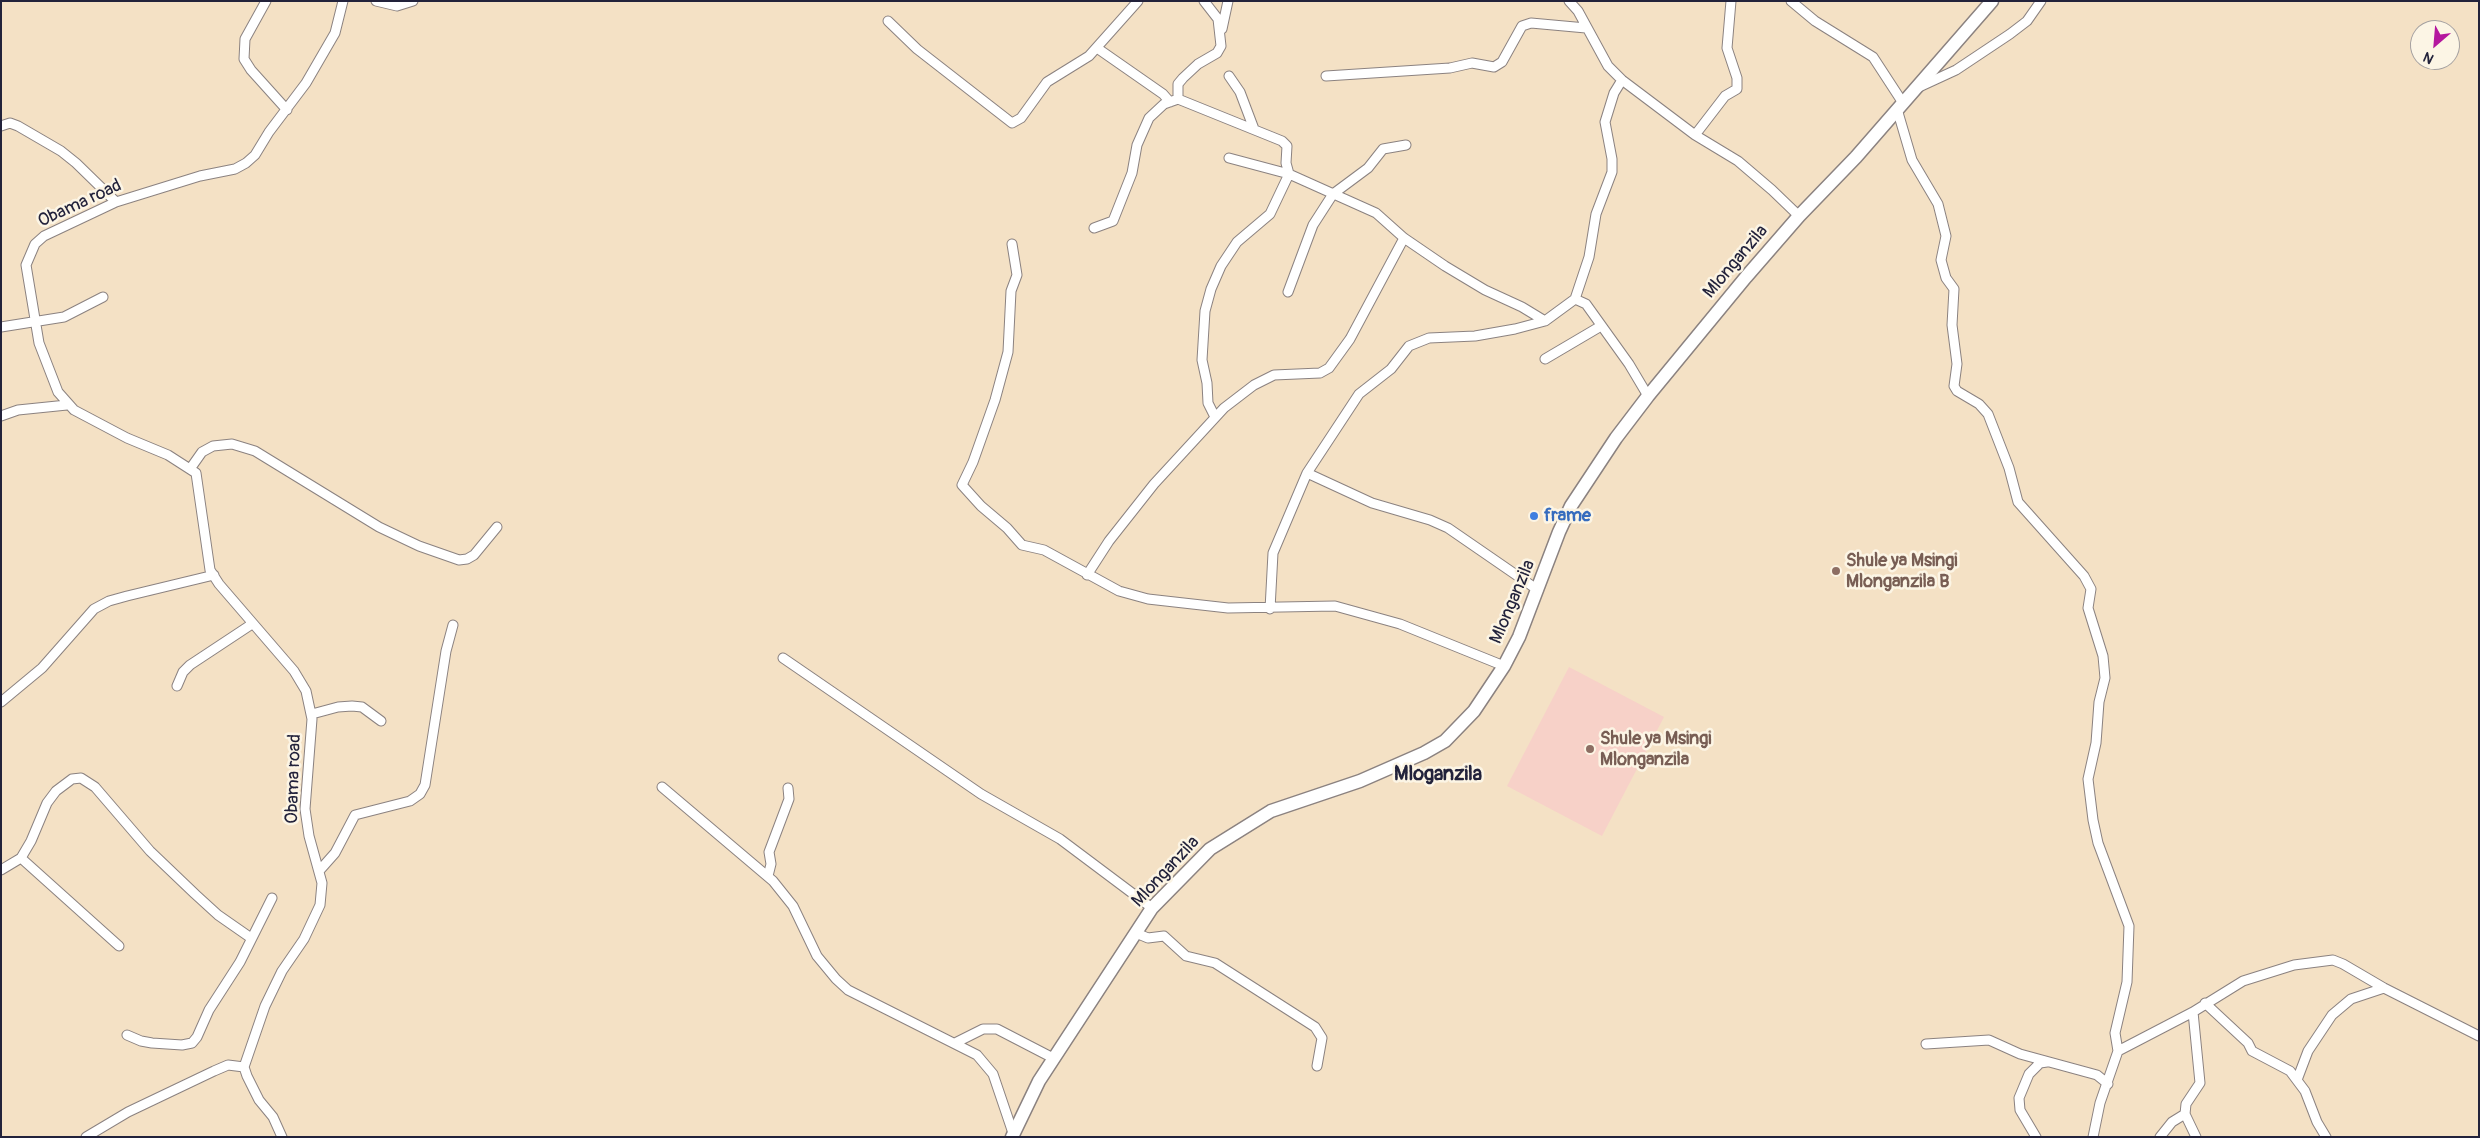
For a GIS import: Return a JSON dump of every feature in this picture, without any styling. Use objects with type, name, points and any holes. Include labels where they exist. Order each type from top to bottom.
[{"type":"street","points":[[266,1],[245,38],[244,59],[251,70],[287,110]]},
{"type":"street","name":"Obama road","points":[[67,405],[58,392],[45,364],[34,321],[26,265],[35,244],[44,236],[116,202],[200,176],[235,169],[246,163],[256,155],[269,132],[306,83],[335,33],[343,1]]},
{"type":"street","points":[[376,1],[397,6],[413,1]]},
{"type":"street","points":[[888,22],[917,49],[1012,123],[1021,118],[1047,82],[1075,66],[1097,48],[1138,1]]},
{"type":"street","points":[[1204,1],[1218,19],[1221,32]]},
{"type":"street","points":[[1174,101],[1178,84],[1183,78],[1219,50],[1228,1]]},
{"type":"street","points":[[1569,1],[1608,66],[1622,80],[1695,135],[1738,161],[1799,216]]},
{"type":"street","points":[[1695,135],[1725,96],[1736,89],[1737,78],[1726,48],[1730,1]]},
{"type":"street","points":[[1791,1],[1815,20],[1873,57],[1900,106],[1912,160],[1938,204],[1946,236],[1941,260],[1946,278],[1954,289],[1952,317],[1957,364],[1954,379],[1955,389],[1979,404],[1988,414],[2009,468],[2018,502],[2084,576],[2090,589],[2088,608],[2103,656],[2104,678],[2098,702],[2096,744],[2088,780],[2098,843],[2129,926],[2127,982],[2115,1033],[2118,1052],[2100,1103],[2093,1137]]},
{"type":"street","name":"Mlonganzila","points":[[1013,1135],[1038,1080],[1152,908],[1210,849],[1270,811],[1390,770],[1445,741],[1474,712],[1504,666],[1519,637],[1559,532],[1571,506],[1613,443],[1648,396],[1799,216],[1856,157],[1992,1]]},
{"type":"street","points":[[1914,89],[1956,70],[2010,34],[2027,21],[2041,1]]},
{"type":"street","points":[[1326,76],[1450,68],[1472,62],[1494,67],[1502,62],[1522,26],[1531,22],[1586,28]]},
{"type":"street","points":[[1097,48],[1174,101],[1254,129],[1285,143],[1289,174],[1270,214],[1237,242],[1221,266],[1211,289],[1205,311],[1202,360],[1207,384],[1208,403],[1215,417]]},
{"type":"street","points":[[1229,76],[1240,92],[1254,129]]},
{"type":"street","points":[[1270,609],[1273,553],[1307,473],[1359,394],[1391,368],[1409,346],[1429,338],[1475,336],[1515,329],[1545,320],[1575,299],[1589,258],[1596,214],[1612,172],[1612,159],[1605,122],[1614,92],[1622,80]]},
{"type":"street","points":[[1094,228],[1113,221],[1132,173],[1137,145],[1143,128],[1159,107],[1174,101]]},
{"type":"street","points":[[2,126],[10,123],[18,126],[61,151],[116,202]]},
{"type":"street","points":[[1288,292],[1313,225],[1333,194],[1368,168],[1383,149],[1406,145]]},
{"type":"street","points":[[1229,158],[1289,174],[1376,213],[1404,238],[1485,290],[1545,320]]},
{"type":"street","points":[[1087,574],[1109,541],[1154,484],[1215,417],[1254,385],[1274,375],[1320,373],[1329,368],[1350,339],[1404,238]]},
{"type":"street","points":[[1012,244],[1017,275],[1011,291],[1008,352],[996,400],[973,462],[962,485],[981,506],[1008,528],[1022,545],[1044,550],[1119,591],[1148,599],[1228,608],[1270,609],[1336,606],[1400,624],[1504,666]]},
{"type":"street","points":[[1,327],[64,317],[103,297]]},
{"type":"street","points":[[1575,299],[1586,304],[1629,364],[1648,396]]},
{"type":"street","points":[[1544,359],[1601,326]]},
{"type":"street","points":[[1,416],[18,410],[67,405],[120,434],[168,455],[190,470],[202,452],[213,446],[232,444],[255,451],[379,527],[419,546],[459,560],[467,559],[474,555],[497,527]]},
{"type":"street","name":"Obama road","points":[[190,470],[198,478],[206,548],[214,576],[301,682],[306,691],[312,714],[305,809],[309,836],[322,883],[317,914],[304,939],[282,971],[265,1006],[244,1067]]},
{"type":"street","points":[[1307,473],[1372,504],[1430,520],[1448,528],[1538,590]]},
{"type":"street","points":[[1,702],[42,668],[94,609],[109,601],[214,576]]},
{"type":"street","points":[[177,686],[190,665],[252,624]]},
{"type":"street","points":[[319,870],[335,852],[355,816],[410,801],[420,794],[425,785],[446,650],[453,625]]},
{"type":"street","points":[[782,658],[981,794],[1060,839],[1152,908]]},
{"type":"street","points":[[312,714],[338,706],[352,706],[367,710],[381,722]]},
{"type":"street","points":[[1,870],[21,858],[31,841],[47,803],[63,783],[81,778],[94,786],[150,851],[195,894],[218,915],[252,938]]},
{"type":"street","points":[[662,787],[768,876],[794,906],[817,956],[848,990],[978,1055],[990,1069],[1013,1135]]},
{"type":"street","points":[[768,876],[771,844],[789,799],[788,788]]},
{"type":"street","points":[[21,858],[119,946]]},
{"type":"street","points":[[127,1035],[152,1043],[182,1045],[192,1042],[197,1037],[209,1010],[240,962],[272,898]]},
{"type":"street","points":[[1136,933],[1148,938],[1164,936],[1186,956],[1215,963],[1315,1027],[1322,1038],[1317,1066]]},
{"type":"street","points":[[2118,1052],[2192,1012],[2242,981],[2294,965],[2333,960],[2479,1036]]},
{"type":"street","points":[[2297,1080],[2308,1051],[2332,1015],[2351,999],[2384,988]]},
{"type":"street","points":[[2205,1003],[2248,1043],[2252,1051],[2290,1070],[2326,1137]]},
{"type":"street","points":[[2192,1012],[2200,1083],[2186,1104],[2185,1114],[2196,1137]]},
{"type":"street","points":[[955,1043],[983,1029],[997,1029],[1053,1058]]},
{"type":"street","points":[[1926,1044],[1989,1040],[2047,1062],[2097,1075],[2108,1084]]},
{"type":"street","points":[[2036,1137],[2020,1110],[2019,1098],[2029,1074],[2040,1063],[2047,1062]]},
{"type":"street","points":[[86,1137],[128,1112],[228,1065],[244,1067],[258,1100],[273,1117],[282,1137]]},
{"type":"street","points":[[2160,1137],[2172,1122],[2185,1114]]},
{"type":"shaded area","points":[[1569,667],[1664,717],[1602,836],[1507,786]]},
{"type":"place","name":"frame","points":[[1534,516]]},
{"type":"place","name":"Shule ya Msingi Mlonganzila B","points":[[1836,571]]},
{"type":"place","name":"Shule ya Msingi Mlonganzila","points":[[1590,749]]},
{"type":"district","name":"Mloganzila","points":[[1438,775]]}]
